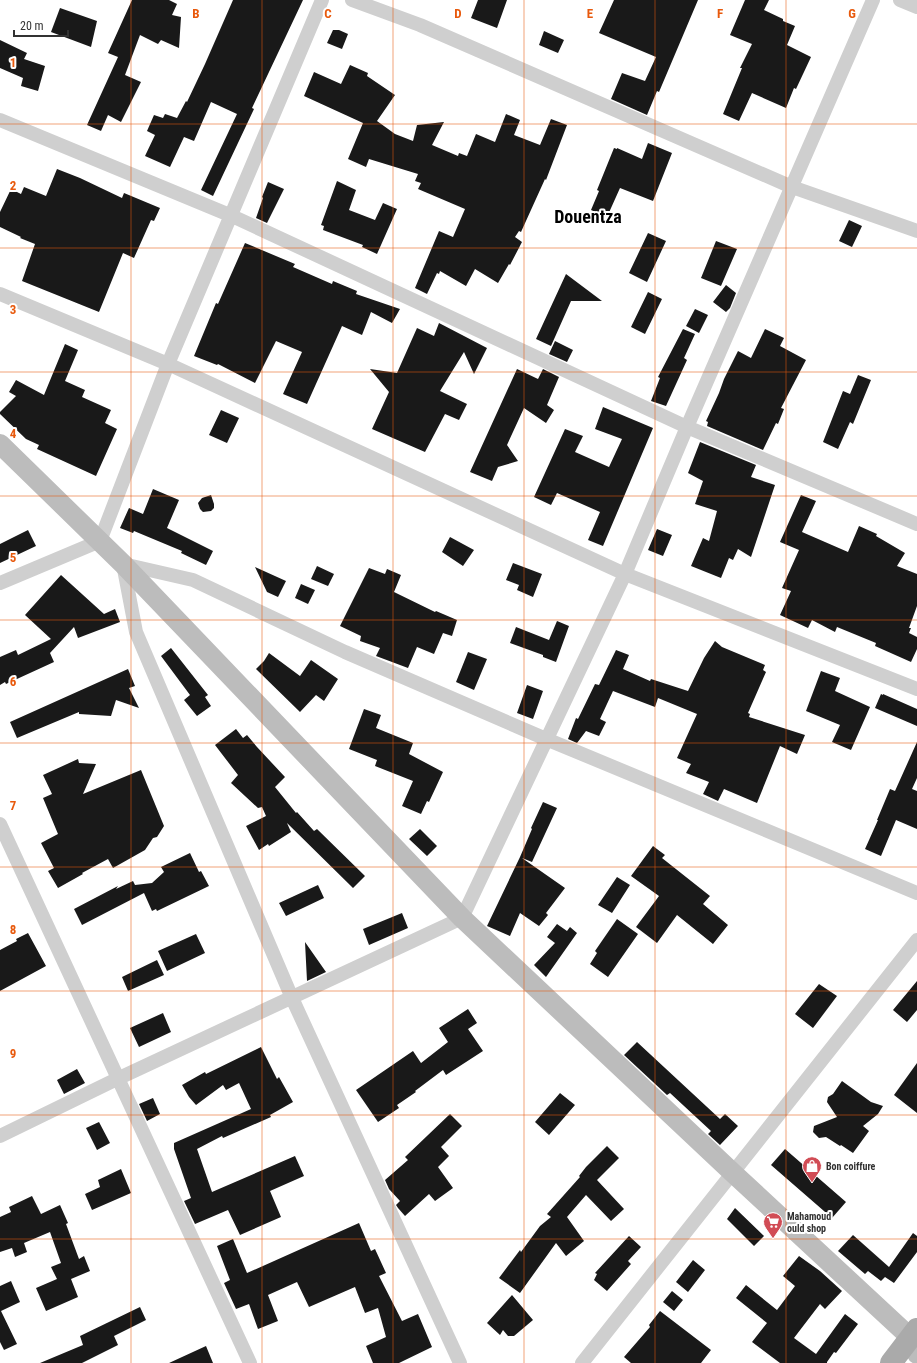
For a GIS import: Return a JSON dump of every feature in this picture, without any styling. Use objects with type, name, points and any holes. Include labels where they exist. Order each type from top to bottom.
[{"type":"main road","points":[[0,444],[123,564],[462,918],[733,1173],[915,1340],[891,1363]]},
{"type":"street","points":[[0,583],[100,541],[168,364],[232,216],[322,0]]},
{"type":"street","points":[[352,0],[420,25],[792,187],[917,231]]},
{"type":"street","points":[[0,1136],[117,1079],[462,918],[625,574],[872,0]]},
{"type":"street","points":[[900,0],[917,7]]},
{"type":"street","points":[[0,120],[232,216],[687,427],[917,524]]},
{"type":"street","points":[[0,294],[168,364],[625,574],[917,689]]},
{"type":"street","points":[[460,1363],[292,998],[136,632],[123,564],[193,580],[345,652],[546,739],[917,893]]},
{"type":"street","points":[[0,824],[250,1363]]},
{"type":"street","points":[[582,1363],[917,940]]},
{"type":"building","points":[[132,0],[169,0],[177,4],[172,15],[181,17],[179,48],[161,40],[158,44],[140,35],[125,75],[141,82],[121,122],[108,115],[101,131],[87,125],[118,57],[108,53]]},
{"type":"building","points":[[233,0],[303,0],[252,108],[254,109],[213,196],[201,190],[237,114],[211,102],[194,141],[184,137],[170,167],[145,156],[155,135],[147,131],[154,115],[163,118],[165,114],[177,118],[186,101],[187,102]]},
{"type":"building","points":[[478,0],[507,0],[497,28],[471,18]]},
{"type":"building","points":[[614,0],[698,0],[659,92],[657,91],[647,115],[611,99],[622,73],[645,81],[656,57],[599,33]]},
{"type":"building","points":[[745,0],[769,0],[764,10],[795,26],[787,45],[811,57],[796,89],[794,88],[786,108],[752,93],[739,121],[723,114],[742,68],[740,68],[752,44],[730,35]]},
{"type":"building","points":[[60,8],[97,21],[91,47],[51,32]]},
{"type":"building","points":[[333,30],[339,30],[348,34],[342,49],[327,43]]},
{"type":"building","points":[[544,31],[564,40],[558,53],[539,45]]},
{"type":"building","points":[[0,40],[27,53],[24,59],[45,66],[38,91],[21,86],[23,78],[0,68]]},
{"type":"building","points":[[350,65],[368,73],[367,76],[395,95],[377,121],[395,134],[413,141],[417,125],[444,122],[432,145],[458,156],[459,153],[467,156],[476,134],[495,142],[506,114],[520,120],[514,135],[540,145],[551,119],[567,125],[546,180],[545,179],[521,232],[519,231],[515,237],[522,242],[510,265],[509,264],[498,283],[475,269],[466,286],[440,271],[439,274],[437,273],[427,294],[415,288],[439,231],[453,237],[465,209],[418,189],[421,183],[415,181],[418,174],[369,159],[366,167],[348,159],[363,123],[304,96],[314,72],[341,84]]},
{"type":"building","points":[[648,143],[672,153],[653,201],[620,188],[607,217],[591,210],[599,191],[597,190],[614,148],[642,159]]},
{"type":"building","points":[[57,169],[122,198],[124,193],[160,208],[154,221],[151,220],[134,258],[123,253],[99,312],[22,281],[35,244],[0,227],[0,212],[11,189],[21,194],[24,187],[46,196]]},
{"type":"building","points":[[337,181],[356,190],[349,210],[375,220],[383,203],[397,209],[377,254],[362,247],[363,245],[323,230],[324,226],[321,225]]},
{"type":"building","points":[[268,182],[284,189],[267,223],[256,218]]},
{"type":"building","points":[[849,220],[862,226],[852,247],[839,241]]},
{"type":"building","points":[[648,233],[666,241],[647,282],[629,273]]},
{"type":"building","points":[[716,241],[737,249],[721,286],[701,278]]},
{"type":"building","points":[[245,243],[295,264],[293,267],[332,284],[333,281],[357,291],[356,294],[400,309],[392,323],[371,312],[362,335],[342,326],[307,404],[283,394],[302,352],[276,341],[255,383],[218,364],[217,365],[194,356],[216,303],[218,304]]},
{"type":"building","points":[[566,274],[602,301],[571,301],[551,346],[536,339]]},
{"type":"building","points":[[726,285],[736,293],[730,308],[726,312],[713,302]]},
{"type":"building","points":[[648,292],[662,299],[645,334],[631,327]]},
{"type":"building","points":[[695,309],[708,315],[699,333],[686,326]]},
{"type":"building","points":[[439,323],[487,348],[474,374],[464,352],[440,391],[467,404],[459,420],[445,414],[425,452],[372,429],[389,392],[370,369],[397,373],[417,328],[434,336]]},
{"type":"building","points":[[683,329],[695,334],[684,358],[687,360],[666,406],[651,401],[660,378],[658,377]]},
{"type":"building","points":[[765,329],[784,338],[780,346],[806,360],[781,408],[784,409],[778,424],[776,423],[763,450],[707,426],[708,422],[706,421],[738,351],[751,358]]},
{"type":"building","points":[[555,341],[573,350],[567,362],[549,354]]},
{"type":"building","points":[[65,344],[78,350],[65,381],[85,390],[82,397],[111,410],[105,423],[117,429],[96,476],[37,449],[39,445],[26,439],[0,414],[0,412],[16,396],[9,392],[16,380],[44,395]]},
{"type":"building","points":[[517,369],[538,379],[543,369],[559,377],[547,405],[554,410],[546,423],[524,408],[507,445],[518,461],[498,467],[492,481],[470,472]]},
{"type":"building","points":[[858,375],[871,380],[853,424],[850,422],[838,449],[823,442],[843,391],[850,394]]},
{"type":"building","points":[[603,407],[653,428],[603,546],[588,540],[600,512],[557,493],[551,505],[534,497],[565,429],[583,436],[575,452],[609,467],[622,439],[595,429]]},
{"type":"building","points":[[221,410],[239,418],[227,443],[209,435]]},
{"type":"building","points":[[700,442],[756,465],[751,477],[775,485],[751,557],[738,549],[733,560],[729,558],[721,578],[691,566],[703,538],[709,541],[717,511],[695,504],[703,481],[688,473]]},
{"type":"building","points":[[153,489],[179,500],[167,528],[213,551],[206,565],[181,553],[182,551],[134,531],[133,533],[120,528],[129,508],[143,514]]},
{"type":"building","points":[[211,495],[214,508],[211,511],[203,512],[198,503],[202,498]]},
{"type":"building","points":[[801,495],[816,501],[802,532],[848,552],[859,526],[877,534],[876,536],[905,553],[897,566],[917,574],[917,606],[909,628],[911,628],[909,633],[917,637],[917,649],[911,662],[875,646],[876,643],[837,627],[835,632],[812,620],[808,628],[780,615],[791,591],[782,588],[799,550],[780,542]]},
{"type":"building","points":[[657,529],[672,535],[663,556],[648,550]]},
{"type":"building","points":[[28,530],[36,546],[0,563],[0,544]]},
{"type":"building","points":[[450,537],[474,550],[463,566],[442,552]]},
{"type":"building","points":[[513,563],[542,574],[533,597],[517,590],[519,585],[506,580]]},
{"type":"building","points":[[317,566],[334,574],[328,586],[311,579]]},
{"type":"building","points":[[255,567],[286,581],[278,597],[267,592]]},
{"type":"building","points":[[369,568],[385,574],[387,569],[401,575],[394,592],[435,612],[436,611],[457,620],[452,636],[443,633],[434,654],[417,647],[408,668],[376,656],[380,648],[360,641],[361,636],[340,626]]},
{"type":"building","points":[[61,575],[104,614],[115,609],[120,622],[78,638],[74,627],[50,653],[54,662],[6,684],[5,682],[0,685],[0,657],[16,650],[18,655],[51,639],[25,615]]},
{"type":"building","points":[[301,584],[315,590],[308,604],[295,598]]},
{"type":"building","points":[[557,621],[569,626],[556,662],[543,657],[543,655],[510,643],[516,627],[549,640]]},
{"type":"building","points":[[715,641],[722,647],[765,665],[763,670],[766,672],[748,713],[750,714],[749,717],[805,735],[797,754],[780,746],[757,803],[724,789],[718,801],[703,794],[709,782],[686,773],[691,764],[677,758],[697,714],[658,698],[655,707],[613,691],[600,719],[606,722],[599,736],[586,731],[577,743],[568,739],[576,718],[578,719],[595,684],[599,685],[616,650],[629,655],[623,669],[650,681],[651,679],[688,691],[704,658]]},
{"type":"building","points":[[171,648],[208,695],[205,697],[211,706],[197,716],[184,700],[190,695],[161,656]]},
{"type":"building","points":[[468,652],[487,659],[474,690],[456,682]]},
{"type":"building","points":[[269,653],[300,676],[311,660],[338,679],[324,701],[316,695],[300,712],[256,669]]},
{"type":"building","points":[[128,669],[135,686],[129,688],[139,708],[116,700],[111,716],[79,714],[79,712],[17,738],[10,722]]},
{"type":"building","points":[[821,671],[840,678],[835,691],[870,707],[851,750],[832,742],[840,725],[806,711]]},
{"type":"building","points":[[527,685],[543,691],[533,719],[517,713]]},
{"type":"building","points":[[881,694],[917,709],[917,726],[875,708]]},
{"type":"building","points":[[364,709],[381,715],[376,728],[413,743],[409,754],[443,772],[429,802],[427,801],[421,814],[402,806],[413,781],[375,766],[377,760],[349,749]]},
{"type":"building","points":[[236,729],[243,738],[247,735],[285,777],[275,787],[296,813],[297,812],[314,831],[317,829],[365,876],[353,888],[287,823],[291,832],[269,846],[268,844],[259,850],[246,826],[266,816],[262,807],[258,808],[231,783],[238,775],[215,745]]},
{"type":"building","points":[[917,742],[917,778],[912,789],[917,791],[917,829],[896,820],[881,856],[865,849],[890,789],[895,791]]},
{"type":"building","points":[[78,759],[79,763],[96,764],[83,794],[141,770],[164,826],[157,837],[153,838],[145,850],[113,868],[108,859],[58,888],[48,871],[54,868],[41,843],[58,834],[43,798],[52,794],[43,775]]},
{"type":"building","points":[[543,802],[557,808],[532,862],[522,858],[565,888],[546,913],[548,915],[539,926],[520,913],[510,936],[487,926],[520,857]]},
{"type":"building","points":[[420,829],[437,846],[427,856],[409,839]]},
{"type":"building","points":[[653,846],[665,855],[662,858],[710,896],[703,904],[728,925],[713,944],[677,915],[657,943],[636,927],[659,896],[631,876]]},
{"type":"building","points":[[190,853],[199,872],[201,871],[209,886],[157,911],[156,909],[152,911],[144,893],[82,925],[74,909],[118,886],[116,889],[133,881],[135,885],[152,883],[164,872],[161,867]]},
{"type":"building","points":[[617,877],[630,885],[612,913],[598,905]]},
{"type":"building","points":[[318,885],[324,898],[286,916],[279,903]]},
{"type":"building","points":[[402,913],[408,928],[369,945],[363,929]]},
{"type":"building","points":[[617,919],[638,934],[608,977],[590,964],[597,953],[595,951]]},
{"type":"building","points":[[557,924],[567,931],[570,927],[577,933],[546,977],[534,965],[555,943],[547,937]]},
{"type":"building","points":[[28,933],[46,966],[0,991],[0,950]]},
{"type":"building","points":[[196,934],[205,953],[167,971],[158,951]]},
{"type":"building","points":[[305,942],[326,972],[307,981]]},
{"type":"building","points":[[157,960],[164,975],[128,991],[122,977]]},
{"type":"building","points":[[917,981],[917,1010],[907,1022],[893,1010]]},
{"type":"building","points":[[819,984],[837,996],[813,1028],[795,1014]]},
{"type":"building","points":[[468,1009],[477,1023],[468,1029],[483,1051],[446,1075],[443,1070],[397,1105],[399,1108],[378,1122],[356,1090],[413,1051],[421,1063],[448,1042],[439,1028]]},
{"type":"building","points":[[163,1013],[171,1032],[139,1047],[130,1028]]},
{"type":"building","points":[[637,1042],[720,1119],[725,1114],[738,1126],[720,1145],[708,1134],[711,1131],[670,1093],[667,1095],[624,1055]]},
{"type":"building","points":[[261,1047],[277,1079],[279,1077],[293,1102],[270,1115],[271,1117],[223,1138],[222,1136],[197,1149],[212,1192],[295,1156],[304,1176],[270,1191],[281,1217],[240,1235],[228,1210],[195,1224],[184,1201],[191,1198],[174,1149],[174,1143],[251,1109],[239,1083],[226,1090],[223,1085],[196,1105],[182,1085],[205,1072],[206,1074]]},
{"type":"building","points":[[917,1063],[917,1113],[894,1095]]},
{"type":"building","points":[[77,1069],[85,1083],[64,1094],[57,1080]]},
{"type":"building","points":[[842,1081],[871,1102],[883,1106],[878,1114],[863,1126],[869,1131],[853,1153],[826,1137],[819,1138],[813,1132],[814,1126],[837,1117],[827,1102],[828,1097],[833,1094]]},
{"type":"building","points":[[560,1093],[575,1105],[549,1135],[535,1122]]},
{"type":"building","points":[[153,1098],[160,1114],[147,1121],[139,1104]]},
{"type":"building","points":[[450,1114],[462,1126],[441,1147],[449,1156],[438,1167],[453,1188],[435,1201],[429,1194],[405,1216],[396,1205],[400,1201],[389,1189],[385,1180],[408,1160],[405,1157]]},
{"type":"building","points":[[99,1122],[110,1143],[97,1150],[86,1128]]},
{"type":"building","points":[[607,1146],[619,1158],[597,1180],[624,1209],[611,1221],[586,1195],[567,1217],[584,1241],[566,1256],[556,1243],[520,1293],[499,1278],[540,1226],[551,1217],[547,1214],[580,1177],[579,1176],[586,1167]]},
{"type":"building","points":[[785,1149],[846,1202],[832,1218],[771,1165]]},
{"type":"building","points":[[121,1169],[131,1193],[92,1210],[85,1194],[100,1187],[98,1180]]},
{"type":"building","points":[[32,1196],[41,1214],[60,1205],[68,1223],[66,1224],[79,1259],[84,1256],[90,1271],[71,1279],[78,1297],[46,1311],[36,1288],[57,1279],[51,1267],[61,1263],[50,1232],[24,1243],[27,1252],[15,1257],[12,1248],[0,1252],[0,1217],[11,1212],[9,1207]]},
{"type":"building","points":[[735,1208],[764,1236],[754,1246],[727,1219]]},
{"type":"building","points":[[359,1223],[371,1251],[375,1249],[386,1273],[379,1276],[402,1321],[418,1314],[432,1347],[399,1363],[373,1363],[366,1346],[386,1337],[378,1308],[365,1313],[355,1287],[309,1307],[297,1282],[268,1295],[278,1321],[258,1329],[249,1304],[236,1309],[224,1283],[230,1280],[217,1246],[233,1239],[247,1273]]},
{"type":"building","points":[[913,1233],[917,1236],[917,1252],[894,1283],[885,1277],[881,1281],[868,1271],[865,1274],[838,1251],[853,1235],[889,1267]]},
{"type":"building","points":[[629,1236],[641,1247],[628,1261],[631,1264],[607,1291],[594,1280],[597,1274],[595,1273]]},
{"type":"building","points":[[799,1256],[820,1271],[842,1291],[825,1309],[820,1304],[794,1338],[816,1354],[845,1314],[858,1324],[836,1353],[834,1352],[827,1363],[780,1363],[752,1342],[767,1323],[736,1298],[746,1285],[777,1310],[795,1286],[783,1276]]},
{"type":"building","points":[[693,1260],[705,1270],[688,1292],[676,1282]]},
{"type":"building","points":[[11,1281],[20,1302],[1,1311],[17,1344],[4,1350],[0,1342],[0,1286]]},
{"type":"building","points":[[672,1291],[683,1300],[674,1311],[663,1302]]},
{"type":"building","points":[[512,1295],[533,1320],[514,1336],[508,1336],[503,1330],[500,1335],[487,1323]]},
{"type":"building","points":[[140,1307],[146,1320],[114,1336],[118,1345],[82,1363],[40,1363],[83,1345],[80,1336]]},
{"type":"building","points":[[660,1311],[711,1350],[701,1363],[631,1363],[624,1357],[650,1327],[649,1325]]},
{"type":"building","points":[[206,1346],[213,1363],[169,1363]]},
{"type":"place","name":"Bon coiffure","points":[[812,1183]]},
{"type":"place","name":"Mahamoud ould shop","points":[[773,1239]]},
{"type":"district","name":"Douentza","points":[[588,217]]}]
